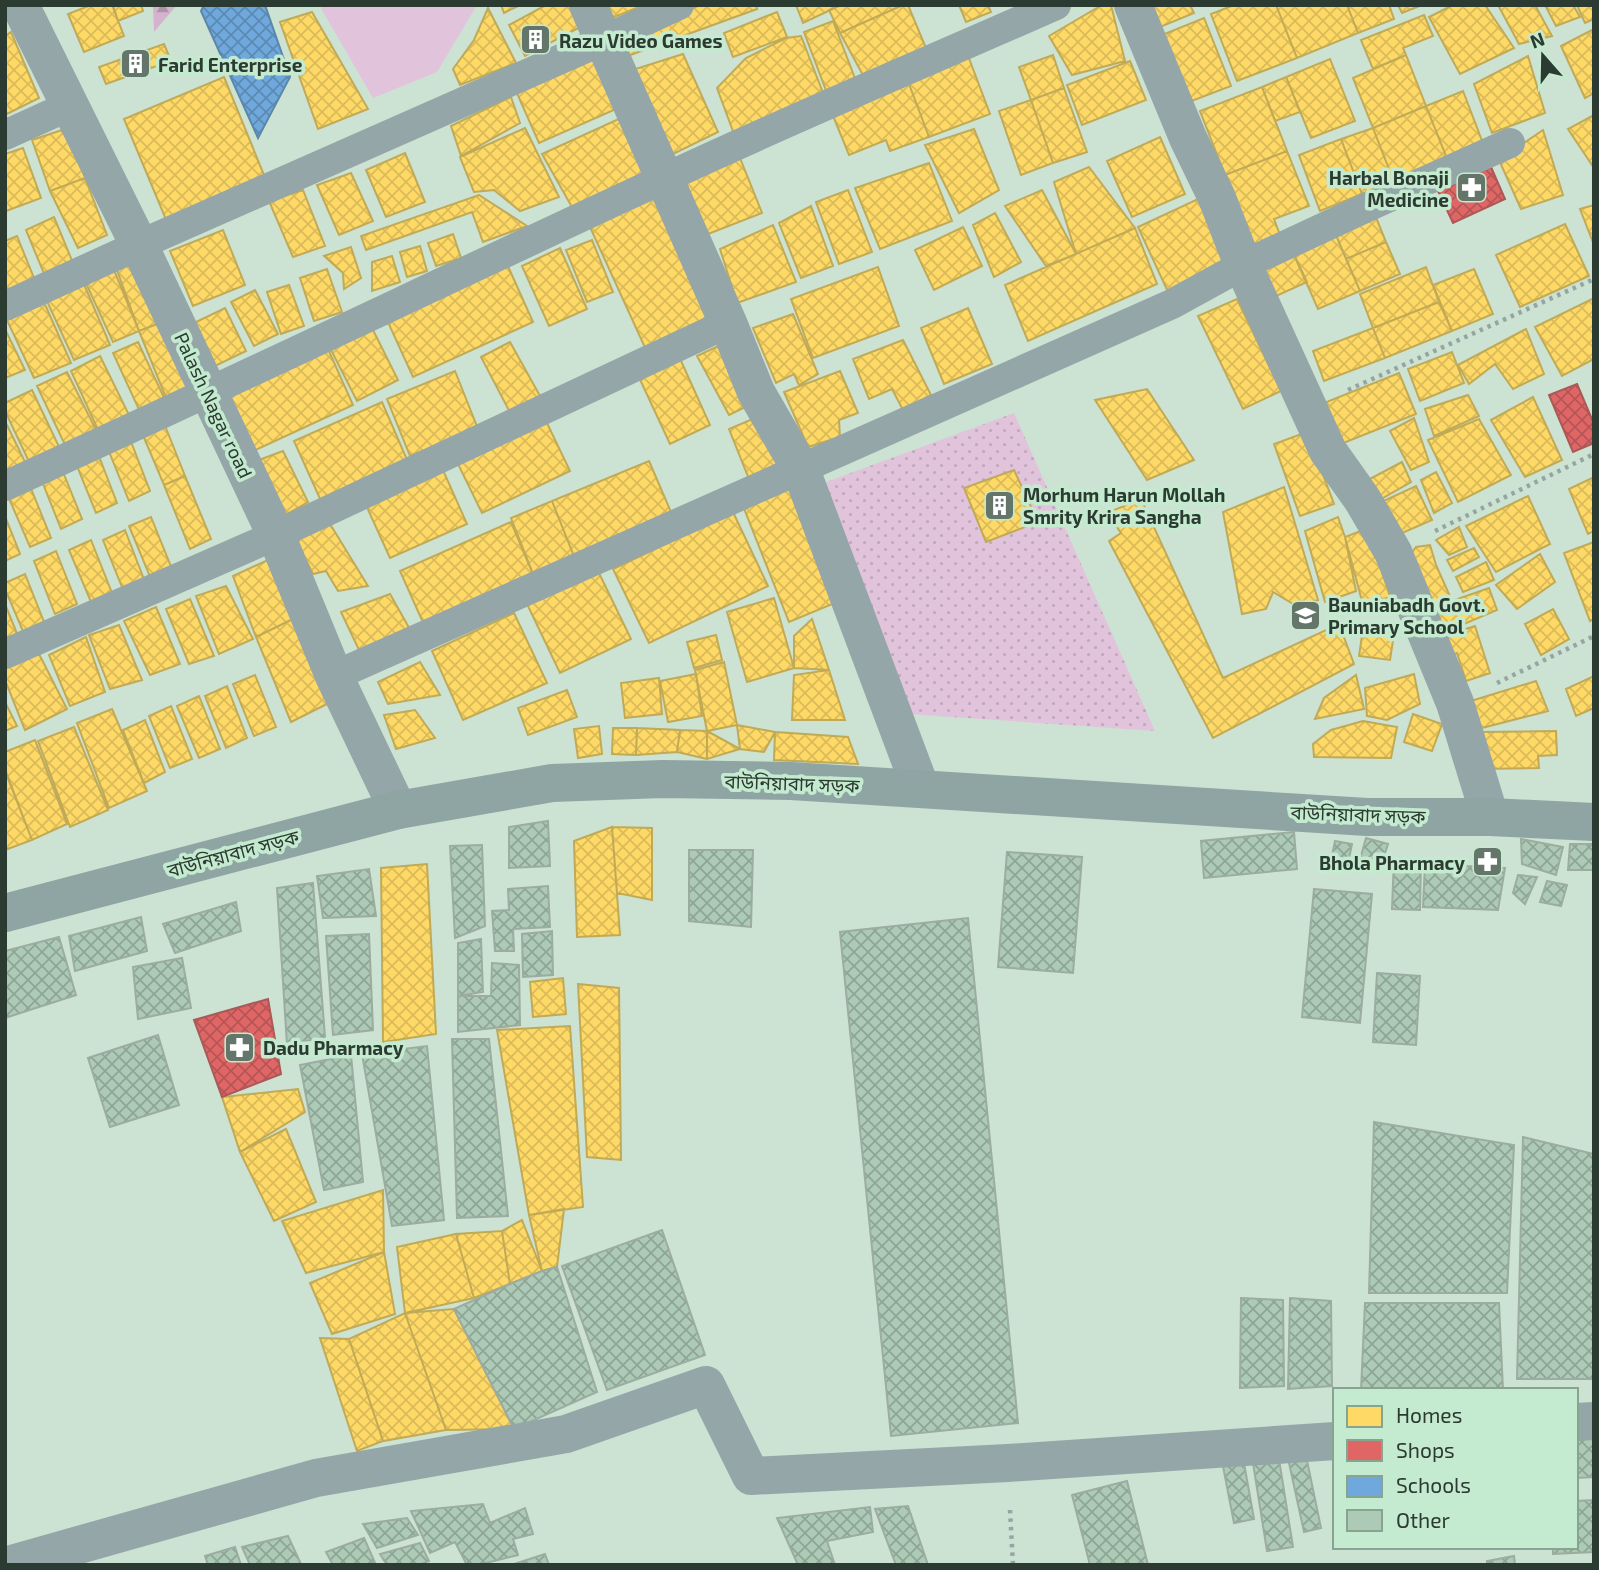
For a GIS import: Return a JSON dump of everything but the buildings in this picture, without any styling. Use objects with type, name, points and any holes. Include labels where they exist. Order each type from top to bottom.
[{"type":"street","name":"Palash Nagar road","points":[[20,5],[209,393],[275,535],[334,676],[398,810]]},
{"type":"street","points":[[588,5],[756,392],[800,470],[921,789]]},
{"type":"street","points":[[1133,5],[1188,138],[1217,198],[1242,265],[1328,451],[1362,499],[1393,552],[1455,703],[1490,817]]},
{"type":"street","name":"বাউনিয়াবাদ সড়ক","points":[[5,913],[398,810],[552,783],[663,779],[791,780],[1367,817],[1490,817],[1594,822]]},
{"type":"street","points":[[8,1565],[316,1478],[566,1434],[706,1385],[751,1476],[1008,1463],[1333,1441]]},
{"type":"lane","points":[[5,306],[678,5]]},
{"type":"lane","points":[[5,486],[209,393],[663,178],[1056,5]]},
{"type":"lane","points":[[5,135],[69,106]]},
{"type":"lane","points":[[334,676],[1172,304],[1242,265],[1510,144]]},
{"type":"lane","points":[[5,654],[275,535],[728,323]]},
{"type":"path","points":[[1309,407],[1594,279]]},
{"type":"path","points":[[1393,552],[1594,454]]},
{"type":"path","points":[[1455,703],[1594,636]]},
{"type":"path","points":[[1008,1463],[1013,1565]]},
{"type":"shaded area","points":[[321,5],[477,5],[437,72],[373,98]]},
{"type":"shaded area","points":[[1014,413],[1155,731],[894,713],[818,485]]},
{"type":"green space","points":[[153,5],[177,5],[154,32]]},
{"type":"place","name":"Razu Video Games","points":[[536,40]]},
{"type":"place","name":"Farid Enterprise","points":[[135,64]]},
{"type":"place","name":"Harbal Bonaji Medicine","points":[[1472,188]]},
{"type":"place","name":"Morhum Harun Mollah Smrity Krira Sangha","points":[[1000,505]]},
{"type":"place","name":"Bauniabadh Govt. Primary School","points":[[1305,615]]},
{"type":"place","name":"Bhola Pharmacy","points":[[1488,862]]},
{"type":"place","name":"Dadu Pharmacy","points":[[240,1047]]}]
